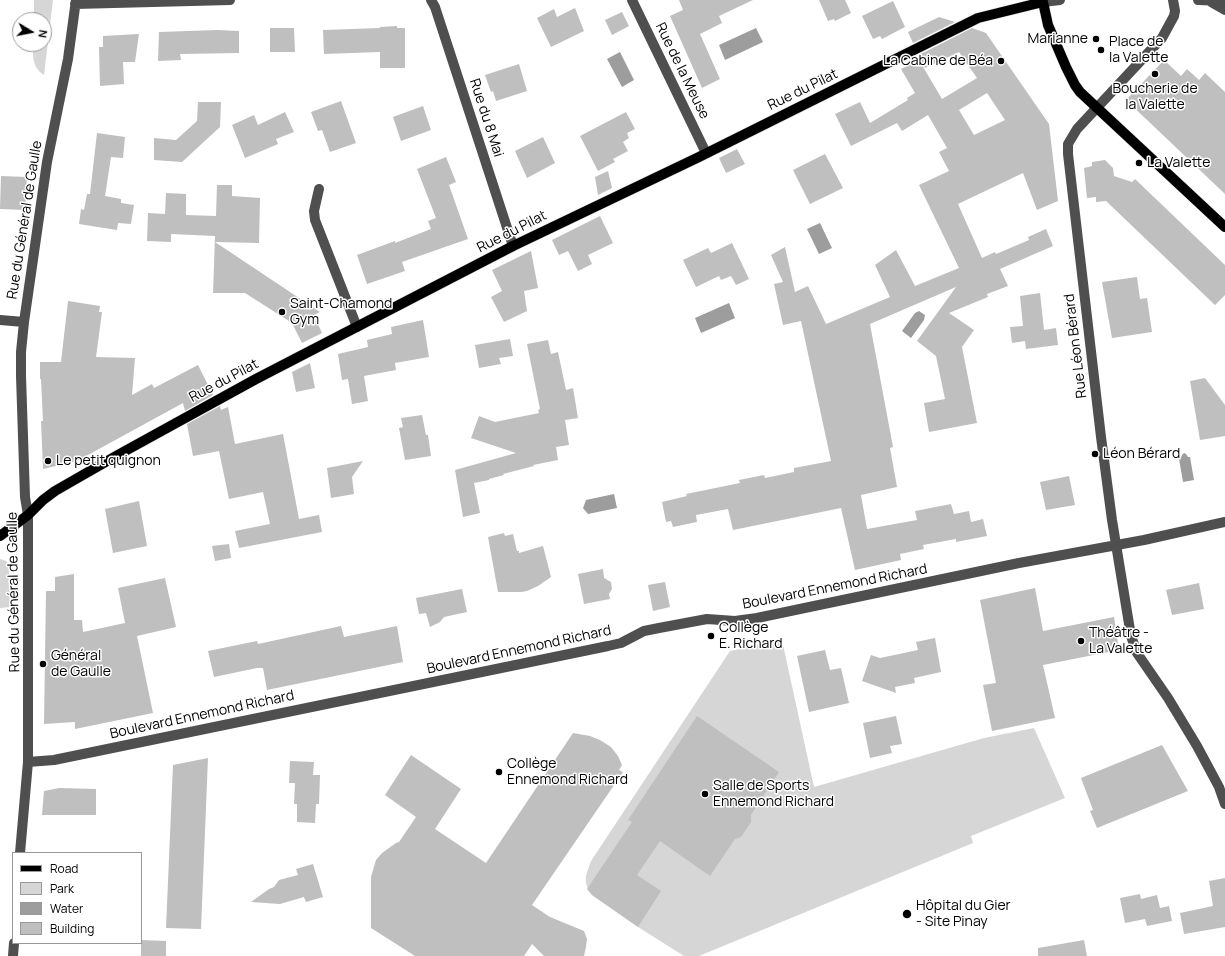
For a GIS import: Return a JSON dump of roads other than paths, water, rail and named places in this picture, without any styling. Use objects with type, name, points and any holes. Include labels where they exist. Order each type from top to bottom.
[{"type":"main road","name":"Rue du Pilat","points":[[0,536],[28,515],[43,500],[55,491],[116,456],[230,393],[513,246],[706,153],[978,18],[1043,1]]},
{"type":"main road","points":[[1043,1],[1048,25],[1075,86],[1225,227]]},
{"type":"street","points":[[76,2],[230,0]]},
{"type":"street","name":"Rue du 8 Mai","points":[[431,0],[440,22],[513,246]]},
{"type":"street","name":"Rue de la Meuse","points":[[632,0],[706,153]]},
{"type":"street","name":"Rue du Pilat","points":[[1043,1],[1060,0]]},
{"type":"street","points":[[1097,107],[1162,38],[1174,16],[1175,11],[1173,0]]},
{"type":"street","points":[[1198,0],[1225,1]]},
{"type":"street","points":[[1210,1],[1225,10]]},
{"type":"street","name":"Rue du Général de Gaulle","points":[[20,852],[28,762],[28,515],[25,497],[21,352],[47,162],[68,59],[76,2]]},
{"type":"street","name":"Rue Léon Bérard","points":[[1097,107],[1077,129],[1068,144],[1091,358],[1115,545],[1131,636],[1137,653],[1168,698],[1197,746],[1219,787],[1225,804]]},
{"type":"street","points":[[319,189],[314,211],[315,220],[357,327]]},
{"type":"street","points":[[0,320],[24,322]]},
{"type":"street","name":"Boulevard Ennemond Richard","points":[[28,762],[54,760],[621,643],[644,631],[707,619],[735,621],[757,618],[1018,563],[1225,522]]},
{"type":"street","points":[[13,956],[14,944]]},
{"type":"water","points":[[756,28],[763,42],[725,60],[719,45]]},
{"type":"water","points":[[620,52],[634,80],[622,87],[607,59]]},
{"type":"water","points":[[820,223],[832,248],[819,254],[807,229]]},
{"type":"water","points":[[729,303],[735,318],[701,333],[695,318]]},
{"type":"water","points":[[919,311],[925,315],[924,320],[911,338],[902,331],[915,313]]},
{"type":"water","points":[[1184,453],[1190,457],[1194,480],[1183,482],[1179,459]]},
{"type":"water","points":[[614,494],[617,508],[588,514],[583,508],[586,500]]},
{"type":"place","name":"Marianne","points":[[1096,39]]},
{"type":"place","name":"Place de la Valette","points":[[1101,50]]},
{"type":"place","name":"La Cabine de Béa","points":[[1001,61]]},
{"type":"place","name":"Boucherie de la Valette","points":[[1155,74]]},
{"type":"place","name":"La Valette","points":[[1139,163]]},
{"type":"place","name":"Saint-Chamond Gym","points":[[282,312]]},
{"type":"place","name":"Léon Bérard","points":[[1095,454]]},
{"type":"place","name":"Le petit quignon","points":[[48,461]]},
{"type":"place","name":"Collège E. Richard","points":[[711,636]]},
{"type":"place","name":"Théâtre - La Valette","points":[[1081,641]]},
{"type":"place","name":"Général de Gaulle","points":[[43,664]]},
{"type":"place","name":"Collège Ennemond Richard","points":[[499,772]]},
{"type":"place","name":"Salle de Sports Ennemond Richard","points":[[705,794]]},
{"type":"place","name":"Hôpital du Gier - Site Pinay","points":[[907,914]]}]
